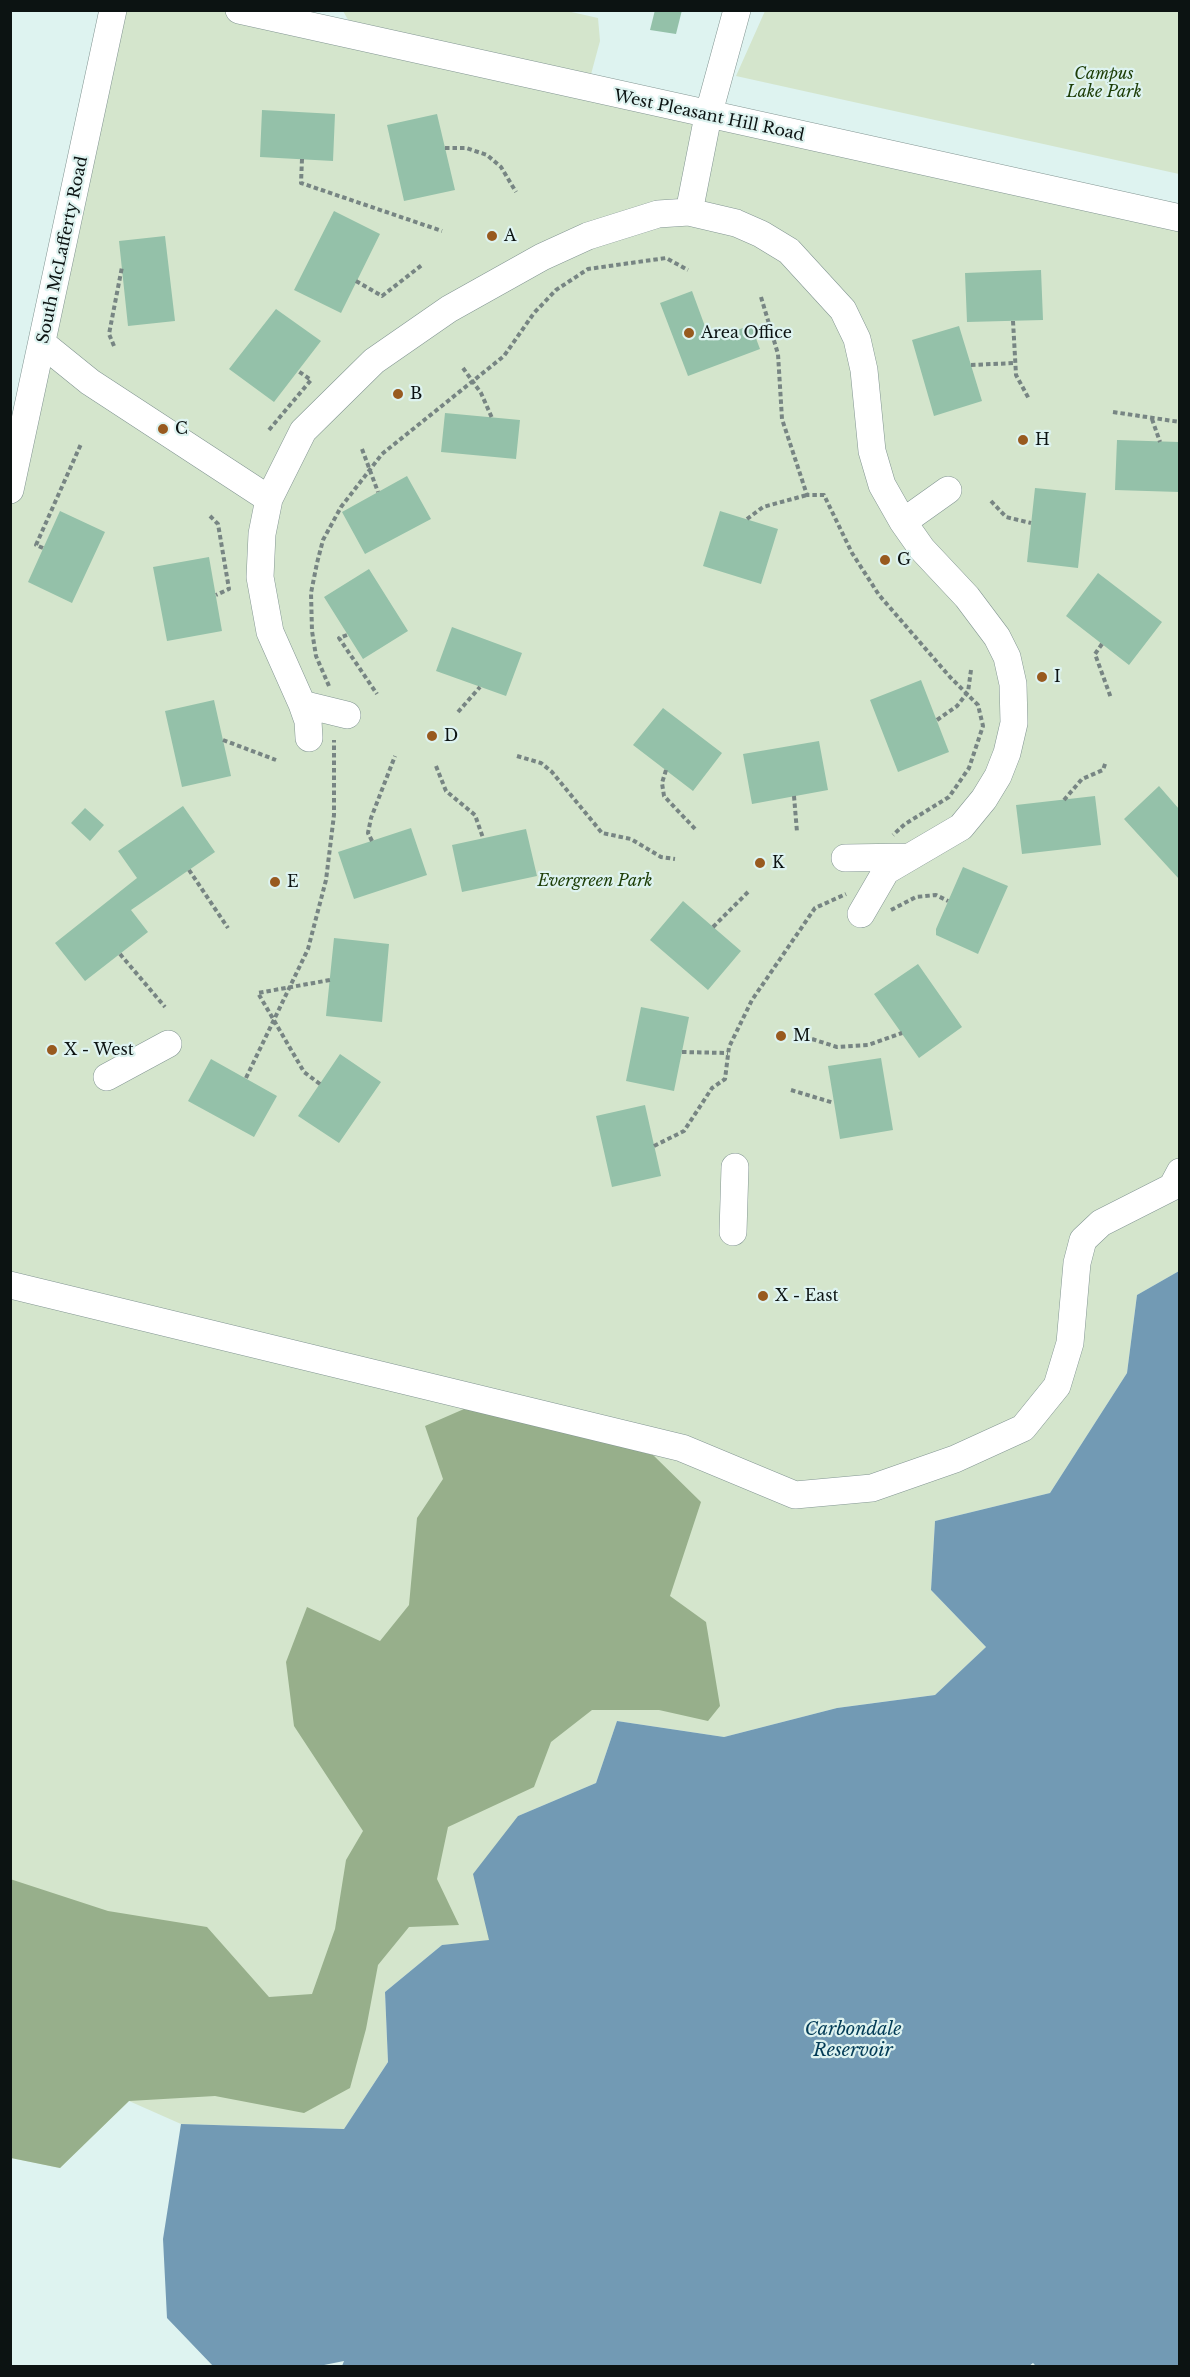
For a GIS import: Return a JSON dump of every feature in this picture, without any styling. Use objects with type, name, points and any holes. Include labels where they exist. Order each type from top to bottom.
[{"type":"street","name":"South McLafferty Road","points":[[10,490],[113,10]]},
{"type":"street","name":"West Pleasant Hill Road","points":[[238,10],[708,116],[1179,218]]},
{"type":"street","points":[[689,212],[708,116],[737,10]]},
{"type":"street","points":[[309,738],[308,721],[302,704],[270,632],[264,611],[260,564],[268,500],[303,431],[333,398],[374,361],[449,309],[542,257],[588,236],[658,214],[689,212],[736,223],[780,244],[810,272],[843,310],[857,339],[864,370],[872,451],[882,485],[903,522],[922,549],[967,597],[997,637],[1007,657],[1014,723],[1007,753],[998,776],[984,799],[961,827],[886,871],[867,906]]},
{"type":"street","points":[[43,344],[90,382],[268,500]]},
{"type":"street","points":[[903,522],[948,490]]},
{"type":"street","points":[[302,704],[339,714]]},
{"type":"street","points":[[845,858],[910,857]]},
{"type":"street","points":[[107,1077],[168,1044]]},
{"type":"street","points":[[733,1232],[735,1167]]},
{"type":"street","points":[[10,1285],[682,1448],[795,1495],[872,1488],[955,1459],[1023,1428],[1057,1386],[1070,1343],[1077,1263],[1083,1240],[1101,1222],[1172,1187],[1179,1172]]},
{"type":"path","points":[[445,148],[466,148],[487,155],[501,167],[516,192]]},
{"type":"path","points":[[302,159],[301,183],[442,231]]},
{"type":"path","points":[[246,1078],[308,949],[326,880],[334,815],[339,714],[333,693],[316,656],[311,593],[323,540],[342,507],[382,454],[504,356],[534,313],[556,290],[588,269],[666,258],[688,270]]},
{"type":"path","points":[[356,281],[382,296],[422,265]]},
{"type":"path","points":[[114,346],[109,334],[122,267]]},
{"type":"path","points":[[761,297],[778,354],[782,419],[807,495]]},
{"type":"path","points":[[1014,321],[1016,375],[1029,399]]},
{"type":"path","points":[[971,365],[1015,363]]},
{"type":"path","points":[[463,368],[492,418]]},
{"type":"path","points":[[269,430],[311,380],[298,371]]},
{"type":"path","points":[[1113,412],[1179,422]]},
{"type":"path","points":[[1152,419],[1160,442]]},
{"type":"path","points":[[43,548],[36,545],[81,444]]},
{"type":"path","points":[[362,449],[378,492]]},
{"type":"path","points":[[747,519],[763,507],[807,495],[824,495],[852,553],[879,595],[950,677],[968,692],[978,705],[982,726],[969,768],[949,797],[905,824],[886,841],[878,859]]},
{"type":"path","points":[[991,501],[1006,517],[1031,523]]},
{"type":"path","points":[[210,516],[218,524],[229,589],[216,595]]},
{"type":"path","points":[[347,635],[339,638],[377,694]]},
{"type":"path","points":[[1102,644],[1095,654],[1111,698]]},
{"type":"path","points":[[937,720],[957,706],[968,692],[971,670]]},
{"type":"path","points":[[458,712],[480,687]]},
{"type":"path","points":[[223,740],[276,760]]},
{"type":"path","points":[[372,841],[368,833],[371,818],[395,756]]},
{"type":"path","points":[[517,756],[541,763],[552,772],[603,833],[631,839],[661,857],[675,859]]},
{"type":"path","points":[[1064,800],[1082,779],[1103,770],[1106,761]]},
{"type":"path","points":[[436,766],[446,791],[475,816],[483,838]]},
{"type":"path","points":[[666,771],[662,783],[664,796],[696,830]]},
{"type":"path","points":[[794,796],[797,832]]},
{"type":"path","points":[[189,870],[228,928]]},
{"type":"path","points":[[713,927],[750,890]]},
{"type":"path","points":[[654,1146],[684,1131],[712,1088],[725,1079],[728,1053],[752,1000],[815,908],[899,904],[916,897],[936,895],[948,901]]},
{"type":"path","points":[[120,954],[165,1007]]},
{"type":"path","points":[[320,1084],[304,1072],[275,1018],[258,993],[330,980]]},
{"type":"path","points":[[812,1039],[837,1047],[868,1046],[902,1033]]},
{"type":"path","points":[[682,1052],[728,1053]]},
{"type":"path","points":[[791,1090],[821,1102],[834,1103]]},
{"type":"green space","name":"Evergreen Park","points":[[113,11],[239,11],[1179,224],[1179,1271],[1137,1295],[1127,1373],[1050,1493],[935,1521],[931,1590],[986,1647],[935,1695],[837,1708],[724,1737],[617,1721],[596,1783],[518,1816],[489,1941],[442,1945],[385,1992],[388,2062],[344,2129],[181,2124],[129,2101],[60,2168],[11,2158],[10,490]]},
{"type":"green space","points":[[343,11],[567,11],[598,18],[600,41],[590,78],[351,25]]},
{"type":"green space","name":"Campus Lake Park","points":[[765,11],[1179,11],[1179,174],[736,76]]},
{"type":"green space","points":[[464,1409],[536,1424],[653,1455],[701,1502],[670,1596],[706,1622],[720,1706],[708,1721],[659,1710],[592,1710],[551,1742],[534,1787],[448,1827],[437,1879],[459,1925],[409,1927],[378,1965],[366,2029],[350,2088],[304,2113],[215,2096],[129,2101],[60,2168],[11,2158],[10,1879],[108,1911],[207,1927],[269,1997],[312,1994],[335,1929],[346,1860],[363,1831],[294,1726],[286,1662],[307,1607],[380,1641],[409,1605],[417,1518],[443,1479],[425,1426]]},
{"type":"water","name":"Carbondale Reservoir","points":[[1179,1271],[1179,2366],[1036,2366],[1033,2363],[1029,2366],[342,2366],[344,2361],[319,2366],[213,2366],[167,2318],[163,2239],[181,2124],[344,2129],[388,2062],[385,1992],[442,1945],[489,1940],[473,1874],[518,1816],[596,1783],[617,1721],[724,1737],[837,1708],[935,1695],[986,1647],[931,1590],[935,1521],[1050,1493],[1127,1373],[1137,1295]]},
{"type":"building","points":[[655,10],[682,10],[676,34],[650,30]]},
{"type":"building","points":[[262,110],[335,114],[333,161],[260,157]]},
{"type":"building","points":[[437,114],[455,190],[404,201],[387,125]]},
{"type":"building","points":[[334,211],[380,234],[341,313],[294,290]]},
{"type":"building","points":[[165,236],[175,321],[128,326],[119,241]]},
{"type":"building","points":[[1041,270],[1043,320],[967,322],[965,273]]},
{"type":"building","name":"Area Office","points":[[692,291],[710,340],[751,325],[760,349],[688,376],[660,303]]},
{"type":"building","points":[[276,309],[321,341],[274,402],[229,369]]},
{"type":"building","points":[[959,326],[982,401],[934,416],[912,340]]},
{"type":"building","points":[[445,413],[520,420],[516,459],[441,452]]},
{"type":"building","points":[[1117,440],[1179,442],[1179,492],[1115,490]]},
{"type":"building","points":[[407,476],[431,519],[365,554],[342,512]]},
{"type":"building","points":[[1035,488],[1086,493],[1078,568],[1027,562]]},
{"type":"building","points":[[60,511],[105,532],[72,603],[28,582]]},
{"type":"building","points":[[720,511],[778,529],[761,584],[703,566]]},
{"type":"building","points":[[209,557],[222,631],[167,641],[153,567]]},
{"type":"building","points":[[369,569],[408,631],[363,659],[324,597]]},
{"type":"building","points":[[1098,573],[1162,622],[1129,665],[1066,616]]},
{"type":"building","points":[[452,627],[522,653],[506,696],[436,671]]},
{"type":"building","points":[[921,680],[949,752],[898,772],[870,700]]},
{"type":"building","points":[[214,700],[231,776],[182,787],[165,711]]},
{"type":"building","points":[[663,708],[722,753],[693,791],[633,745]]},
{"type":"building","points":[[819,741],[828,790],[752,804],[743,754]]},
{"type":"building","points":[[1159,786],[1179,809],[1179,879],[1124,819]]},
{"type":"building","points":[[1095,796],[1101,845],[1022,854],[1016,805]]},
{"type":"building","points":[[183,806],[215,852],[131,910],[148,932],[85,981],[55,943],[137,878],[118,851]]},
{"type":"building","points":[[85,808],[104,825],[90,841],[71,823]]},
{"type":"building","points":[[411,828],[427,875],[354,899],[338,852]]},
{"type":"building","points":[[526,829],[537,876],[462,892],[452,845]]},
{"type":"building","points":[[963,867],[1008,886],[978,954],[936,935],[936,929]]},
{"type":"building","points":[[683,901],[741,951],[708,990],[650,940]]},
{"type":"building","points":[[334,938],[389,944],[382,1022],[326,1016]]},
{"type":"building","points":[[918,964],[962,1027],[919,1058],[874,994]]},
{"type":"building","points":[[641,1007],[689,1017],[674,1091],[626,1081]]},
{"type":"building","points":[[340,1054],[381,1082],[339,1143],[298,1116]]},
{"type":"building","points":[[881,1058],[893,1130],[840,1139],[828,1066]]},
{"type":"building","points":[[211,1059],[277,1096],[254,1137],[188,1101]]},
{"type":"building","points":[[645,1105],[661,1176],[612,1187],[596,1116]]},
{"type":"place","name":"A","points":[[492,236]]},
{"type":"place","name":"Area Office","points":[[689,333]]},
{"type":"place","name":"B","points":[[398,394]]},
{"type":"place","name":"C","points":[[163,429]]},
{"type":"place","name":"H","points":[[1023,440]]},
{"type":"place","name":"G","points":[[885,560]]},
{"type":"place","name":"I","points":[[1042,677]]},
{"type":"place","name":"D","points":[[432,736]]},
{"type":"place","name":"K","points":[[760,863]]},
{"type":"place","name":"E","points":[[275,882]]},
{"type":"place","name":"M","points":[[781,1036]]},
{"type":"place","name":"X - West","points":[[52,1050]]},
{"type":"place","name":"X - East","points":[[763,1296]]}]
